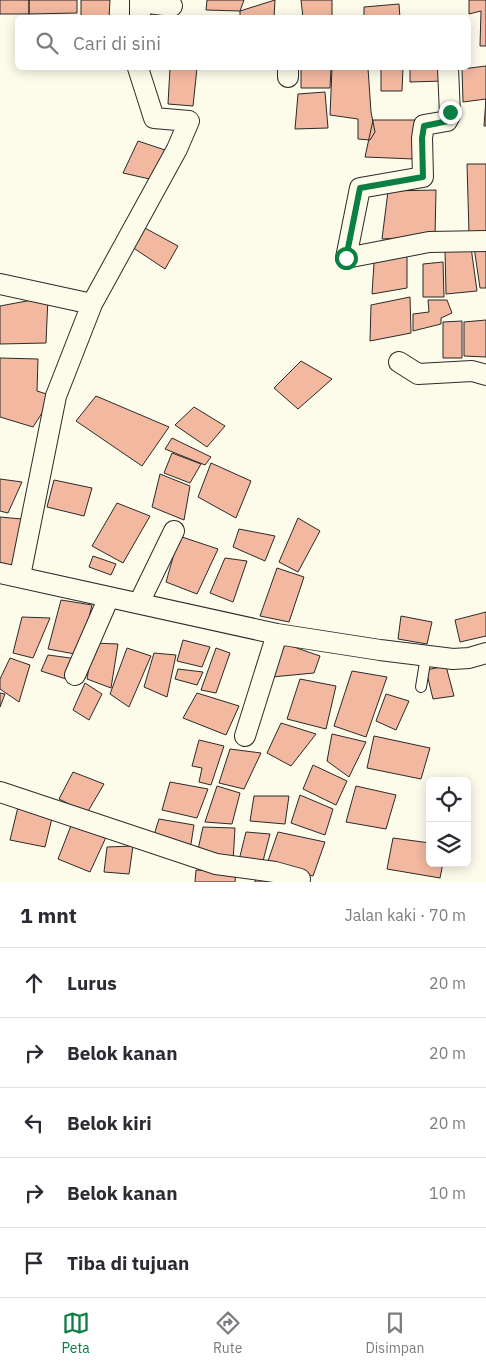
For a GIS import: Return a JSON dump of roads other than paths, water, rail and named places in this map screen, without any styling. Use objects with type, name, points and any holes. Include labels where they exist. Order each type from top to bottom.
[{"type":"street","points":[[140,15],[140,2],[172,6],[169,0]]},
{"type":"street","points":[[20,576],[56,396],[92,304],[178,149],[189,120],[154,118],[139,70]]},
{"type":"street","points":[[448,70],[450,115],[448,121],[424,126],[422,138],[423,177],[360,188],[346,258],[429,242],[486,241]]},
{"type":"street","points":[[0,284],[92,304]]},
{"type":"street","points":[[399,362],[418,374],[472,370],[486,375]]},
{"type":"street","points":[[139,603],[174,531]]},
{"type":"street","points":[[0,573],[277,634],[426,656],[462,659],[486,653]]},
{"type":"street","points":[[75,675],[109,598]]},
{"type":"street","points":[[245,736],[277,634]]},
{"type":"street","points":[[0,792],[216,864],[275,872],[300,879]]},
{"type":"lane","points":[[421,687],[426,656]]}]
